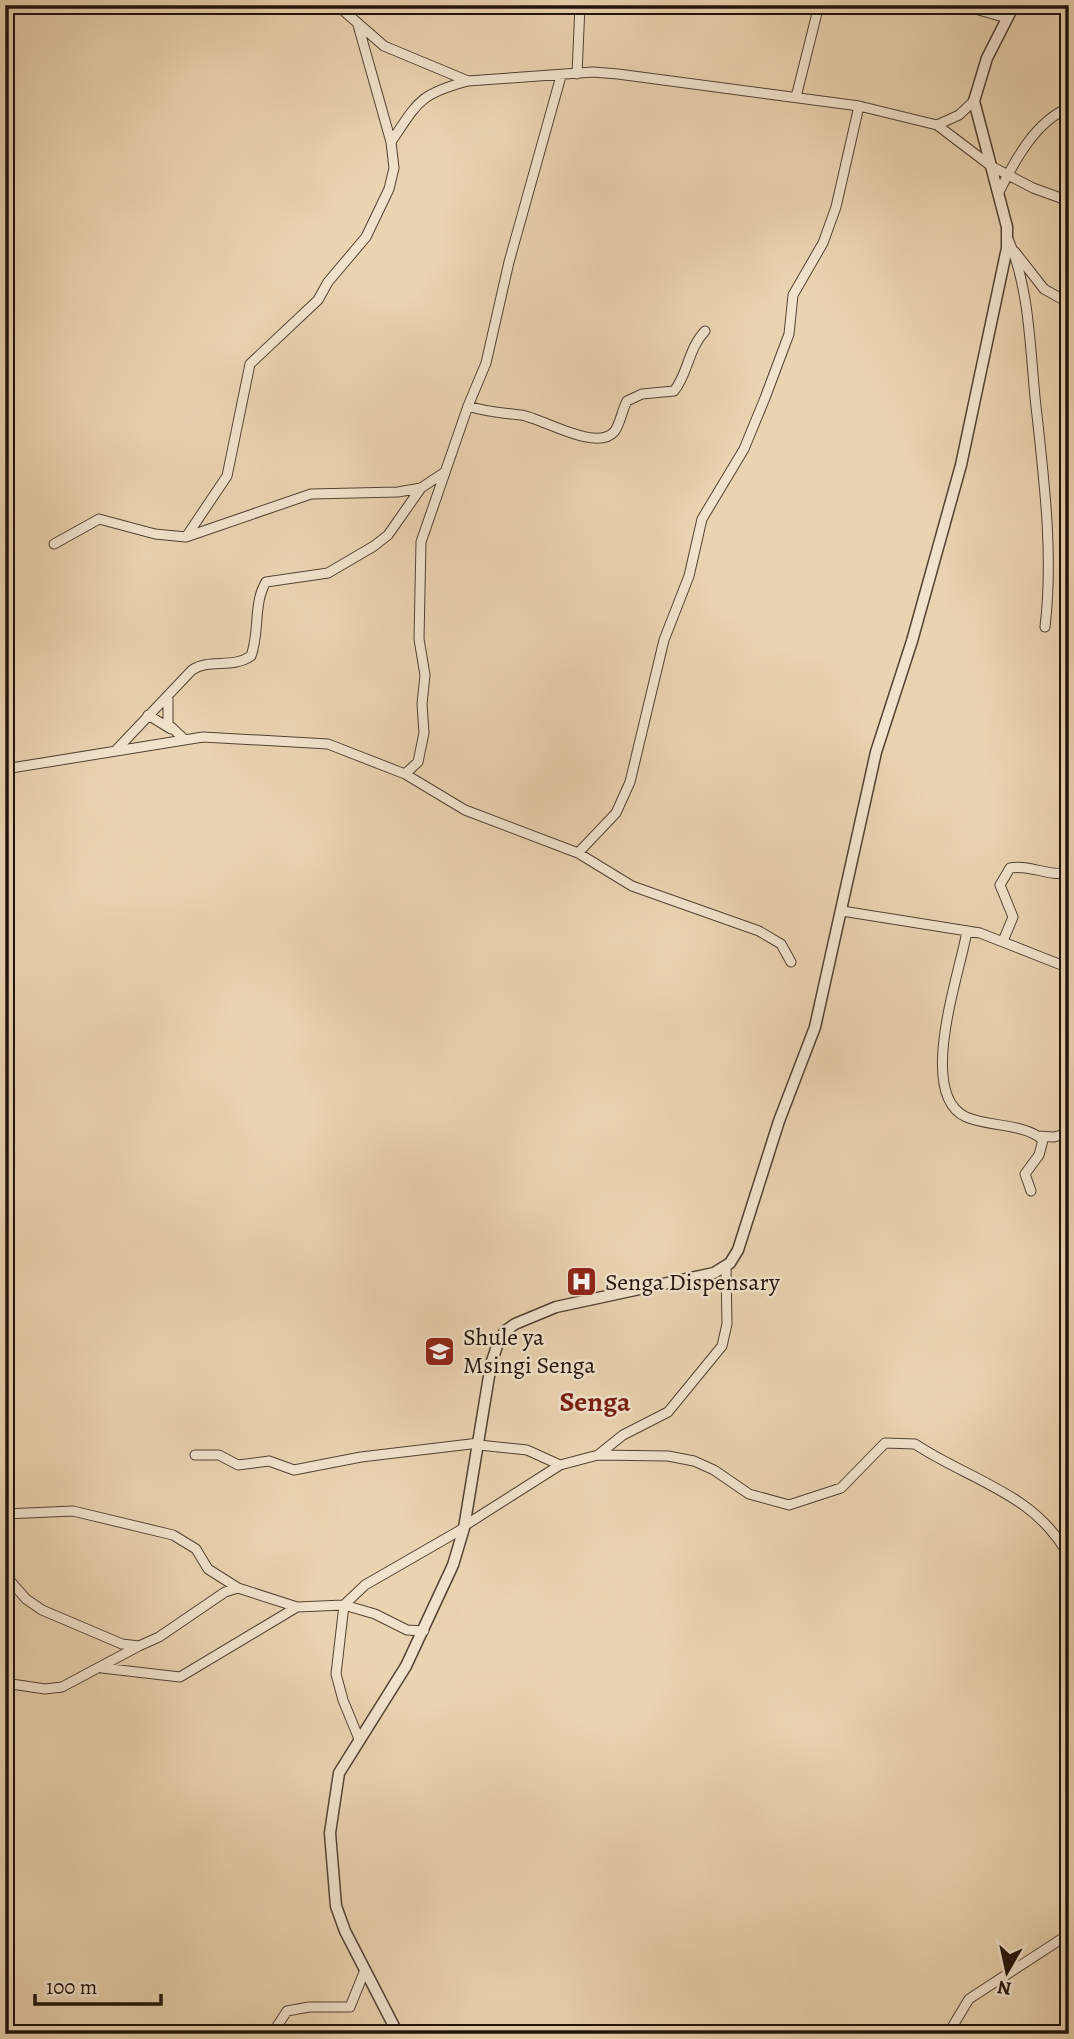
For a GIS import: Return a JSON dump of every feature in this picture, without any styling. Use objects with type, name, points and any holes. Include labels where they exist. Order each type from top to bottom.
[{"type":"street","points":[[337,5],[357,24],[398,54],[468,81]]},
{"type":"street","points":[[577,74],[580,5]]},
{"type":"street","points":[[796,97],[819,5]]},
{"type":"street","points":[[961,5],[1007,18]]},
{"type":"street","points":[[937,125],[959,115],[974,101],[987,58],[1014,5]]},
{"type":"street","points":[[186,537],[227,476],[250,365],[307,312],[366,237],[392,179],[391,142],[357,24]]},
{"type":"street","points":[[391,142],[405,119],[423,98],[433,91],[468,81],[618,74],[859,106],[937,125],[991,166],[1069,201]]},
{"type":"street","points":[[405,774],[418,762],[424,733],[422,704],[425,675],[419,639],[422,594],[419,551],[468,406],[486,363],[499,302],[561,76]]},
{"type":"street","points":[[974,101],[1012,249],[1031,352],[1044,488],[1048,595],[1045,627]]},
{"type":"street","points":[[578,853],[616,813],[630,782],[664,640],[689,576],[702,519],[744,449],[765,398],[789,334],[793,295],[823,243],[836,208],[859,106]]},
{"type":"street","points":[[999,192],[1008,174],[1049,119],[1069,108]]},
{"type":"street","points":[[398,2034],[340,1921],[332,1885],[330,1850],[332,1810],[339,1773],[389,1694],[424,1631],[453,1565],[464,1527],[494,1355],[506,1331],[515,1324],[556,1307],[714,1273],[726,1267],[738,1250],[779,1121],[805,1058],[842,911],[876,752],[912,641],[961,465],[1001,281],[1007,237]]},
{"type":"street","points":[[1012,249],[1044,289],[1069,303]]},
{"type":"street","points":[[468,406],[490,413],[522,415],[579,436],[608,435],[615,431],[626,401],[642,394],[674,391],[681,383],[696,341],[705,331]]},
{"type":"street","points":[[117,749],[192,670],[201,664],[231,664],[251,656],[258,624],[259,599],[266,582],[328,573],[367,551],[388,535],[421,488],[446,471]]},
{"type":"street","points":[[54,544],[99,519],[134,530],[186,537],[311,494],[378,494],[421,488]]},
{"type":"street","points":[[168,698],[167,718],[173,730]]},
{"type":"street","points":[[148,715],[184,739]]},
{"type":"street","points":[[5,769],[24,768],[117,749],[184,739],[238,737],[328,744],[405,774],[465,810],[578,853],[632,886],[759,931],[780,944],[791,962]]},
{"type":"street","points":[[1003,941],[1013,917],[1000,885],[1010,868],[1023,865],[1056,874],[1069,873]]},
{"type":"street","points":[[842,911],[967,931],[1003,941],[1069,968]]},
{"type":"street","points":[[967,931],[946,1034],[944,1091],[951,1106],[967,1117],[1038,1136],[1054,1137],[1069,1133]]},
{"type":"street","points":[[1031,1191],[1025,1174],[1042,1150],[1043,1140],[1038,1136]]},
{"type":"street","points":[[598,1455],[623,1435],[668,1412],[722,1346],[727,1324],[726,1267]]},
{"type":"street","points":[[359,1739],[336,1674],[344,1605],[365,1585],[464,1527],[560,1465],[598,1455],[668,1456],[694,1461],[714,1470],[749,1494],[789,1505],[841,1488],[885,1443],[909,1442],[986,1481],[1036,1513],[1061,1541],[1069,1556]]},
{"type":"street","points":[[195,1455],[219,1455],[238,1465],[269,1461],[294,1470],[360,1457],[479,1444],[527,1450],[560,1465]]},
{"type":"street","points":[[5,1514],[73,1511],[173,1535],[196,1549],[208,1569],[238,1588],[297,1607],[344,1605],[375,1614],[407,1629],[424,1631]]},
{"type":"street","points":[[5,1575],[26,1599],[42,1611],[96,1635],[139,1646]]},
{"type":"street","points":[[5,1683],[52,1689],[102,1668],[182,1624],[225,1592],[238,1588]]},
{"type":"street","points":[[102,1668],[138,1670],[180,1677],[297,1607]]},
{"type":"street","points":[[948,2034],[969,1999],[1069,1934]]},
{"type":"street","points":[[272,2034],[287,2011],[309,2007],[350,2007],[365,1970]]},
{"type":"place","name":"Senga Dispensary","points":[[582,1282]]},
{"type":"place","name":"Shule ya Msingi Senga","points":[[440,1351]]},
{"type":"district","name":"Senga","points":[[595,1402]]}]
